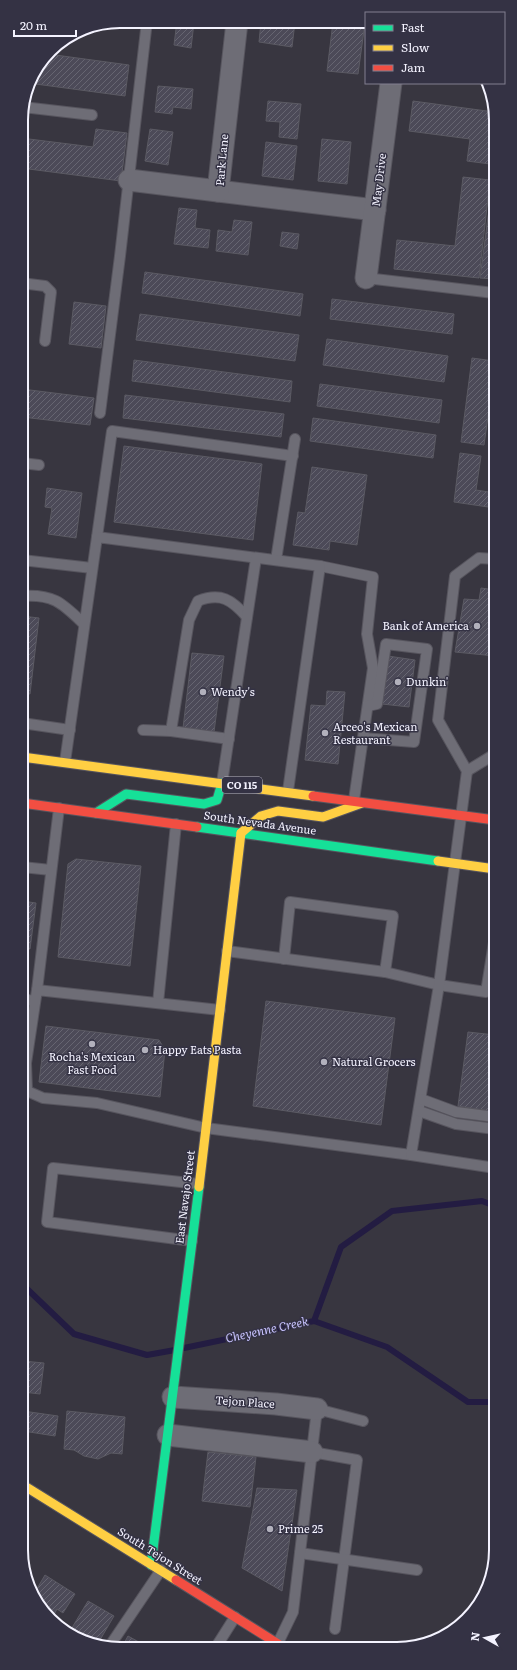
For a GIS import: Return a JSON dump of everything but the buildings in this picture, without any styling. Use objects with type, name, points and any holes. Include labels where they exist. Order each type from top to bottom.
[{"type":"main road","name":"CO 115","points":[[28,758],[288,791],[489,819]]},
{"type":"main road","points":[[96,813],[126,794],[204,804],[217,800],[222,783]]},
{"type":"main road","points":[[241,833],[261,816],[278,811],[323,817],[364,802]]},
{"type":"main road","name":"South Nevada Avenue","points":[[28,804],[489,868]]},
{"type":"main road","name":"East Navajo Street","points":[[151,1564],[177,1370],[241,833]]},
{"type":"main road","name":"South Tejon Street","points":[[28,1488],[161,1570],[273,1642]]},
{"type":"street","name":"Park Lane","points":[[236,28],[218,190],[375,210]]},
{"type":"street","name":"May Drive","points":[[366,278],[391,84]]},
{"type":"street","points":[[129,180],[218,190]]},
{"type":"street","name":"Tejon Place","points":[[173,1397],[276,1404],[316,1409]]},
{"type":"street","points":[[168,1434],[312,1452]]},
{"type":"lane","points":[[100,413],[146,28]]},
{"type":"lane","points":[[29,107],[92,115]]},
{"type":"lane","points":[[366,278],[489,292]]},
{"type":"lane","points":[[28,284],[45,286],[51,292],[45,341]]},
{"type":"lane","points":[[65,762],[112,431],[293,456]]},
{"type":"lane","points":[[276,560],[295,439]]},
{"type":"lane","points":[[28,464],[39,465]]},
{"type":"lane","points":[[96,537],[320,566],[372,577],[367,634],[373,668],[354,800]]},
{"type":"lane","points":[[222,783],[256,558]]},
{"type":"lane","points":[[411,1155],[439,985],[467,771],[438,720],[455,576],[479,558],[489,559]]},
{"type":"lane","points":[[28,561],[92,568]]},
{"type":"lane","points":[[288,791],[320,566]]},
{"type":"lane","points":[[28,596],[38,595],[58,601],[84,624]]},
{"type":"lane","points":[[171,731],[189,620],[198,601],[210,596],[226,599],[237,605],[247,617]]},
{"type":"lane","points":[[363,738],[414,742],[427,649],[386,644],[376,704],[368,706]]},
{"type":"lane","points":[[28,724],[70,730]]},
{"type":"lane","points":[[143,730],[171,731],[229,739]]},
{"type":"lane","points":[[467,771],[489,758]]},
{"type":"lane","points":[[28,1049],[37,990],[59,808]]},
{"type":"lane","points":[[158,1003],[176,824]]},
{"type":"lane","points":[[28,868],[51,870]]},
{"type":"lane","points":[[284,959],[290,902],[393,916],[385,972]]},
{"type":"lane","points":[[227,951],[385,972],[439,985],[489,993]]},
{"type":"lane","points":[[37,990],[220,1010]]},
{"type":"lane","points":[[28,1000],[35,1001]]},
{"type":"lane","points":[[28,1091],[43,1098],[97,1104],[206,1128],[411,1155],[489,1167]]},
{"type":"lane","points":[[421,1099],[456,1112],[489,1116]]},
{"type":"lane","points":[[419,1111],[456,1124],[489,1128]]},
{"type":"lane","points":[[192,1241],[47,1222],[52,1176],[53,1168],[199,1184]]},
{"type":"lane","points":[[281,1642],[293,1612],[316,1409],[363,1421]]},
{"type":"lane","points":[[312,1452],[357,1460],[335,1629]]},
{"type":"lane","points":[[300,1553],[417,1570]]},
{"type":"lane","points":[[113,1642],[161,1570]]},
{"type":"lane","points":[[219,1642],[235,1617]]},
{"type":"waterway","name":"Cheyenne Creek","points":[[184,1348],[314,1321],[341,1247],[392,1211],[482,1201],[489,1204]]},
{"type":"waterway","name":"Cheyenne Creek","points":[[28,1290],[74,1334],[147,1355],[175,1350]]},
{"type":"waterway","points":[[314,1321],[387,1347],[468,1402],[489,1402]]},
{"type":"traffic: fast","points":[[96,813],[126,794],[204,804],[217,800],[222,783]]},
{"type":"traffic: fast","points":[[197,827],[438,861]]},
{"type":"traffic: fast","points":[[151,1565],[199,1187]]},
{"type":"traffic: slow","points":[[28,758],[313,796]]},
{"type":"traffic: slow","points":[[241,833],[261,816],[278,811],[323,817],[362,803]]},
{"type":"traffic: slow","points":[[199,1187],[241,833]]},
{"type":"traffic: slow","points":[[438,861],[489,868]]},
{"type":"traffic: slow","points":[[28,1488],[176,1580]]},
{"type":"traffic: jam","points":[[313,796],[489,819]]},
{"type":"traffic: jam","points":[[28,804],[197,827]]},
{"type":"traffic: jam","points":[[176,1580],[275,1642]]},
{"type":"place","name":"Bank of America","points":[[477,626]]},
{"type":"place","name":"Dunkin'","points":[[398,682]]},
{"type":"place","name":"Wendy's","points":[[203,692]]},
{"type":"place","name":"Arceo's Mexican Restaurant","points":[[325,733]]},
{"type":"place","name":"Rocha's Mexican Fast Food","points":[[92,1044]]},
{"type":"place","name":"Happy Eats Pasta","points":[[145,1050]]},
{"type":"place","name":"Natural Grocers","points":[[324,1062]]},
{"type":"place","name":"Prime 25","points":[[270,1529]]}]
